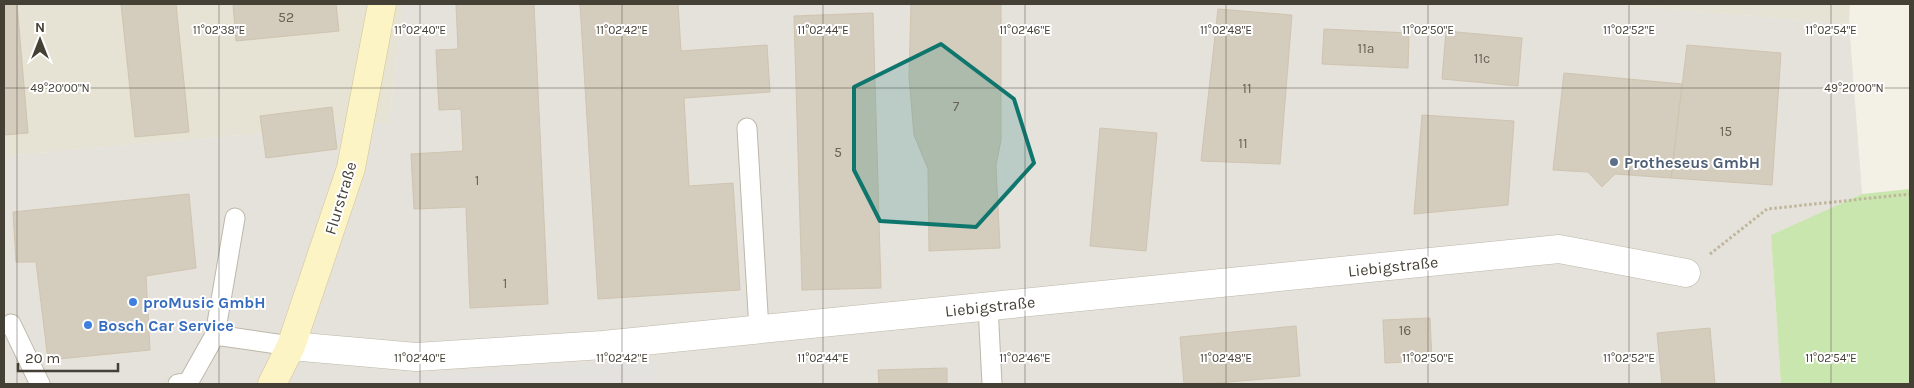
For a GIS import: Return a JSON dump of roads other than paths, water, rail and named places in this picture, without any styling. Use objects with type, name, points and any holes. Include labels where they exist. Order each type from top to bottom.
[{"type":"street","name":"Flurstraße","points":[[272,384],[291,346],[351,168],[382,4]]},
{"type":"street","name":"Liebigstraße","points":[[291,346],[416,357],[603,345],[1559,249],[1686,274]]},
{"type":"lane","points":[[747,128],[759,330]]},
{"type":"lane","points":[[178,384],[188,383],[216,335],[235,218]]},
{"type":"lane","points":[[988,306],[992,384]]},
{"type":"lane","points":[[11,324],[40,384]]},
{"type":"lane","points":[[216,335],[291,346]]},
{"type":"place","name":"Protheseus GmbH","points":[[1614,162]]},
{"type":"place","name":"proMusic GmbH","points":[[133,302]]},
{"type":"place","name":"Bosch Car Service","points":[[88,325]]}]
